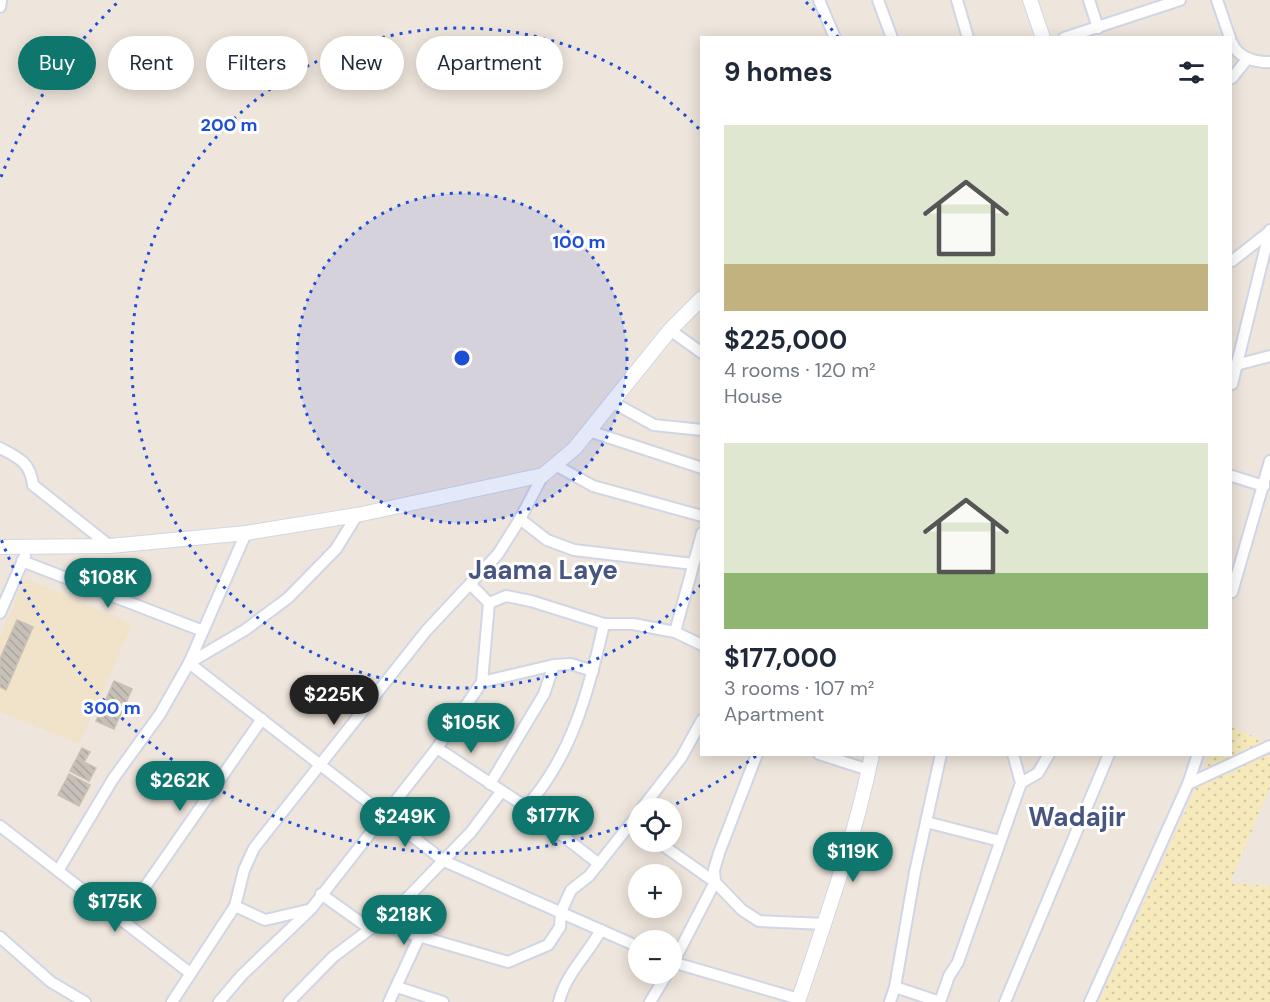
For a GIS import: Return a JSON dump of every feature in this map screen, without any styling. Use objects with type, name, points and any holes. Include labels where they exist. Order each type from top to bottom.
[{"type":"street","points":[[0,7],[1,0]]},
{"type":"street","points":[[819,0],[834,36]]},
{"type":"street","points":[[878,0],[891,36]]},
{"type":"street","points":[[957,0],[967,36]]},
{"type":"street","points":[[1030,0],[1042,36]]},
{"type":"street","points":[[1089,0],[1098,28]]},
{"type":"street","points":[[1071,36],[1098,28],[1157,4],[1180,0]]},
{"type":"street","points":[[1217,0],[1229,36]]},
{"type":"street","points":[[1232,43],[1248,58],[1260,63],[1270,62]]},
{"type":"street","points":[[1232,78],[1248,58]]},
{"type":"street","points":[[1232,261],[1270,232]]},
{"type":"street","points":[[1232,384],[1270,232]]},
{"type":"street","points":[[0,547],[111,546],[246,533],[357,515],[543,476],[557,466],[589,431],[670,330],[700,300]]},
{"type":"street","points":[[670,330],[700,351]]},
{"type":"street","points":[[1235,365],[1270,356]]},
{"type":"street","points":[[612,402],[654,425],[700,430]]},
{"type":"street","points":[[589,431],[700,467]]},
{"type":"street","points":[[0,448],[24,460],[31,472],[33,485],[111,546]]},
{"type":"street","points":[[1232,592],[1270,461]]},
{"type":"street","points":[[557,466],[593,486],[700,515]]},
{"type":"street","points":[[172,1002],[235,906],[244,870],[255,848],[426,631],[498,554],[543,476]]},
{"type":"street","points":[[1232,476],[1264,486]]},
{"type":"street","points":[[189,663],[245,630],[288,598],[336,549],[357,515]]},
{"type":"street","points":[[520,519],[547,540],[574,550],[693,564]]},
{"type":"street","points":[[58,871],[113,779],[160,714],[189,663],[246,533]]},
{"type":"street","points":[[675,632],[700,540]]},
{"type":"street","points":[[0,613],[28,547]]},
{"type":"street","points":[[22,561],[203,631]]},
{"type":"street","points":[[471,585],[489,603]]},
{"type":"street","points":[[489,603],[506,596],[531,601],[604,624],[633,624],[675,632],[700,644]]},
{"type":"street","points":[[219,1002],[242,975],[311,909],[437,748],[482,682],[489,603]]},
{"type":"street","points":[[526,807],[542,789],[573,733],[593,671],[604,624]]},
{"type":"street","points":[[189,663],[385,812],[444,861],[628,942]]},
{"type":"street","points":[[482,682],[554,665],[571,664],[593,671]]},
{"type":"street","points":[[490,784],[544,694],[554,665]]},
{"type":"street","points":[[122,920],[262,719]]},
{"type":"street","points":[[650,798],[681,759],[700,724]]},
{"type":"street","points":[[1188,784],[1270,746]]},
{"type":"street","points":[[437,748],[526,807],[598,864]]},
{"type":"street","points":[[682,944],[715,882],[714,870],[718,853],[756,756]]},
{"type":"street","points":[[825,756],[869,770]]},
{"type":"street","points":[[682,966],[799,1001],[825,924],[872,756]]},
{"type":"street","points":[[890,1002],[895,987],[941,756]]},
{"type":"street","points":[[895,987],[940,1002],[949,976],[958,962],[1021,783],[1013,756]]},
{"type":"street","points":[[1021,783],[1038,773],[1048,756]]},
{"type":"street","points":[[1005,1002],[1108,756]]},
{"type":"street","points":[[1090,1002],[1188,784],[1197,756]]},
{"type":"street","points":[[289,1002],[333,957],[370,929],[381,925],[471,832],[501,792]]},
{"type":"street","points":[[926,822],[1000,841]]},
{"type":"street","points":[[0,826],[190,973]]},
{"type":"street","points":[[381,925],[508,962],[548,945],[560,927],[561,912],[572,890],[582,884],[628,831]]},
{"type":"street","points":[[672,852],[715,882],[742,910],[759,921],[825,924]]},
{"type":"street","points":[[321,894],[370,929]]},
{"type":"street","points":[[235,906],[265,920],[311,909]]},
{"type":"street","points":[[559,1002],[575,968],[589,952],[601,930]]},
{"type":"street","points":[[389,1002],[420,935]]},
{"type":"street","points":[[0,937],[51,982],[86,1002]]},
{"type":"street","points":[[650,1002],[661,984]]},
{"type":"street","points":[[397,987],[443,1002]]},
{"type":"shaded area","points":[[25,578],[132,624],[79,744],[0,712],[0,637]]},
{"type":"sand","points":[[1232,727],[1270,744],[1270,787],[1230,883],[1270,886],[1270,1002],[1099,1002],[1211,756],[1232,756]]},
{"type":"building","points":[[17,620],[33,627],[6,690],[0,687],[0,659]]},
{"type":"building","points":[[114,681],[132,689],[124,707],[106,699]]},
{"type":"building","points":[[104,703],[122,711],[114,729],[96,721]]},
{"type":"building","points":[[82,748],[90,752],[84,762],[96,768],[89,781],[70,771]]},
{"type":"building","points":[[69,774],[90,785],[79,806],[58,795]]},
{"type":"district","name":"Jaama Laye","points":[[543,570]]},
{"type":"district","name":"Wadajir","points":[[1077,817]]}]
